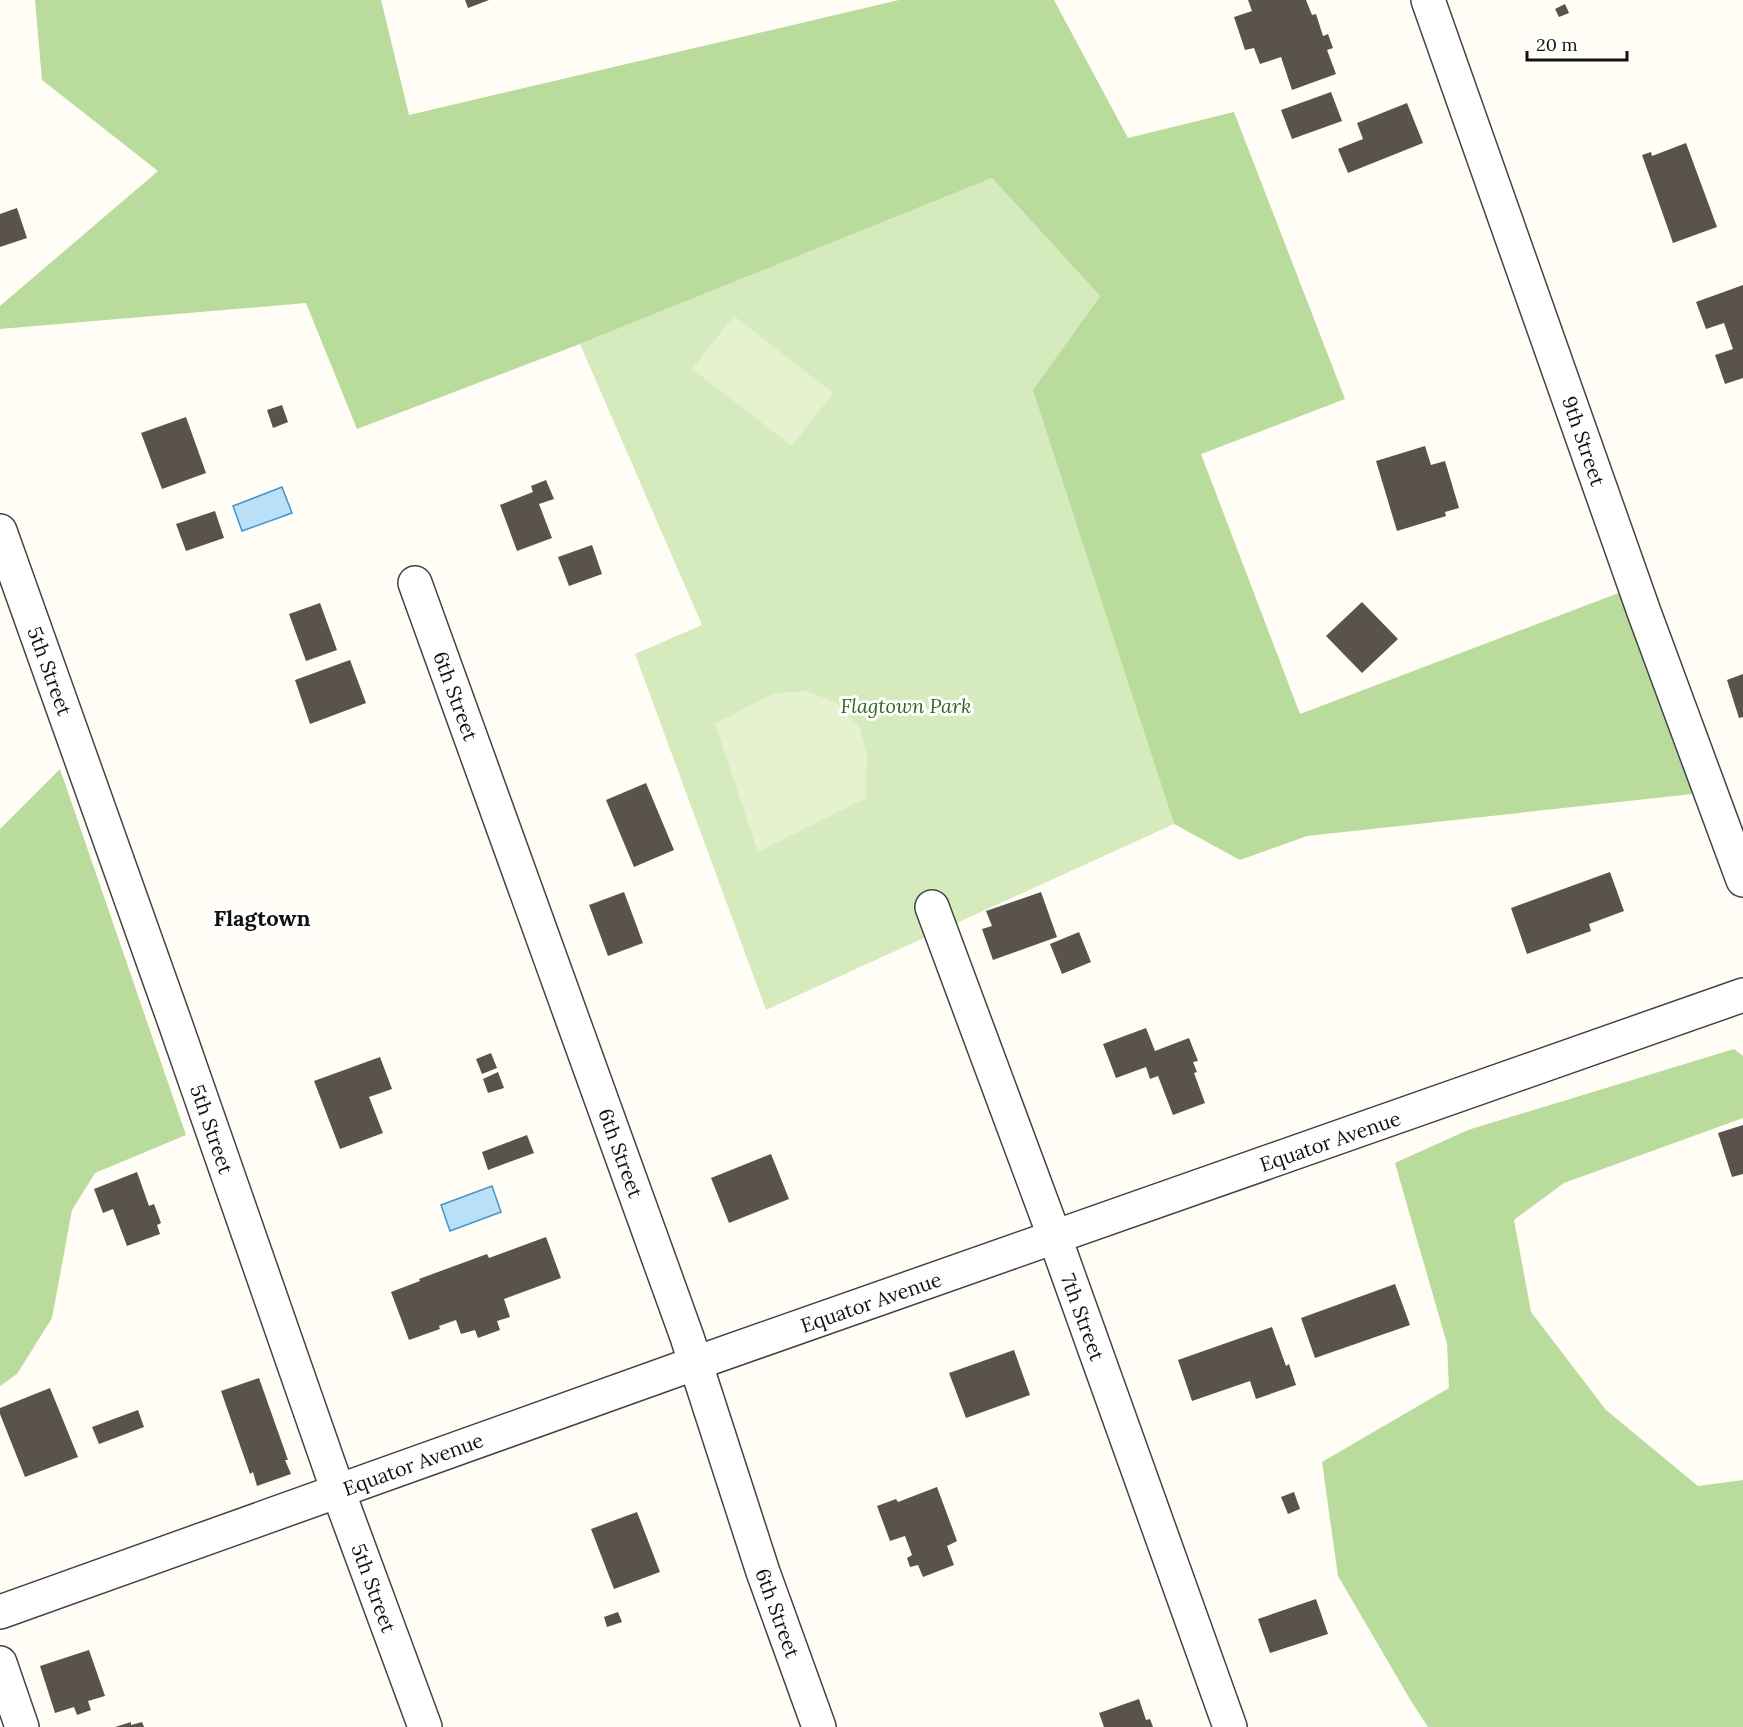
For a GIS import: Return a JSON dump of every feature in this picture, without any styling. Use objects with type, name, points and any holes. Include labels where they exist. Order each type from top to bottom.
[{"type":"street","name":"9th Street","points":[[1428,0],[1644,612],[1743,880]]},
{"type":"street","name":"5th Street","points":[[0,531],[338,1491],[425,1727]]},
{"type":"street","name":"6th Street","points":[[415,583],[696,1363],[763,1572],[819,1727]]},
{"type":"street","name":"7th Street","points":[[932,907],[1230,1727]]},
{"type":"street","name":"Equator Avenue","points":[[0,1612],[696,1363],[1743,995]]},
{"type":"street","points":[[0,1664],[22,1727]]},
{"type":"green space","points":[[35,0],[381,0],[409,115],[899,0],[1054,0],[1128,138],[1234,112],[1345,399],[1201,454],[1300,714],[1629,589],[1711,792],[1307,836],[1240,860],[1174,824],[1033,390],[1100,296],[992,178],[580,344],[357,429],[306,303],[0,329],[0,306],[158,171],[42,80]]},
{"type":"green space","name":"Flagtown Park","points":[[992,178],[1100,296],[1034,390],[1174,824],[766,1010],[635,654],[702,625],[580,344]]},
{"type":"green space","points":[[734,316],[833,393],[792,446],[692,369]]},
{"type":"green space","points":[[806,691],[837,703],[860,728],[867,755],[866,798],[758,852],[715,724],[772,694]]},
{"type":"green space","points":[[60,769],[186,1135],[95,1173],[72,1210],[52,1318],[17,1374],[0,1386],[0,829]]},
{"type":"green space","points":[[1734,1049],[1743,1056],[1743,1118],[1564,1183],[1514,1220],[1531,1312],[1606,1410],[1698,1486],[1743,1480],[1743,1727],[1428,1727],[1338,1576],[1322,1462],[1449,1388],[1447,1344],[1395,1163],[1468,1130]]},
{"type":"water","points":[[282,487],[292,513],[242,531],[233,506]]},
{"type":"water","points":[[492,1186],[501,1212],[450,1231],[441,1205]]},
{"type":"building","points":[[465,0],[489,0],[468,8]]},
{"type":"building","points":[[1248,0],[1306,0],[1312,15],[1316,14],[1323,36],[1328,34],[1333,48],[1327,50],[1336,74],[1292,90],[1281,57],[1260,64],[1254,48],[1245,50],[1234,17],[1252,11]]},
{"type":"building","points":[[1565,4],[1569,13],[1559,17],[1555,9]]},
{"type":"building","points":[[1331,92],[1342,121],[1292,139],[1281,110]]},
{"type":"building","points":[[1407,103],[1423,143],[1348,173],[1338,149],[1363,139],[1357,123]]},
{"type":"building","points":[[1686,143],[1717,227],[1673,243],[1642,155],[1651,152],[1652,156]]},
{"type":"building","points":[[17,208],[27,238],[0,247],[0,214]]},
{"type":"building","points":[[1743,285],[1743,378],[1725,384],[1715,355],[1733,349],[1724,323],[1706,329],[1696,302]]},
{"type":"building","points":[[282,405],[288,422],[273,428],[267,410]]},
{"type":"building","points":[[186,417],[206,473],[162,489],[141,433]]},
{"type":"building","points":[[1425,446],[1431,465],[1445,461],[1459,508],[1445,512],[1446,516],[1397,531],[1376,461]]},
{"type":"building","points":[[546,480],[554,499],[539,504],[552,538],[517,551],[500,505],[533,492],[531,486]]},
{"type":"building","points":[[215,511],[224,538],[186,551],[176,524]]},
{"type":"building","points":[[592,545],[602,574],[569,586],[558,557]]},
{"type":"building","points":[[1362,602],[1398,639],[1362,673],[1326,636]]},
{"type":"building","points":[[320,603],[337,650],[306,661],[289,614]]},
{"type":"building","points":[[350,660],[366,703],[310,724],[295,680]]},
{"type":"building","points":[[1743,674],[1743,717],[1739,718],[1727,680]]},
{"type":"building","points":[[646,783],[674,850],[634,867],[606,800]]},
{"type":"building","points":[[1610,872],[1624,911],[1589,924],[1591,931],[1527,954],[1511,908]]},
{"type":"building","points":[[624,892],[643,943],[608,956],[589,905]]},
{"type":"building","points":[[1041,892],[1057,937],[993,960],[982,929],[992,926],[986,911]]},
{"type":"building","points":[[1079,932],[1091,962],[1062,974],[1050,944]]},
{"type":"building","points":[[1146,1028],[1155,1051],[1189,1038],[1198,1061],[1193,1062],[1197,1072],[1194,1073],[1205,1103],[1173,1115],[1158,1076],[1150,1079],[1146,1067],[1116,1078],[1103,1044]]},
{"type":"building","points":[[491,1053],[497,1068],[482,1074],[476,1059]]},
{"type":"building","points":[[380,1057],[392,1089],[369,1097],[383,1133],[340,1149],[314,1081]]},
{"type":"building","points":[[498,1072],[504,1088],[488,1093],[483,1079]]},
{"type":"building","points":[[1743,1125],[1743,1174],[1732,1177],[1718,1133]]},
{"type":"building","points":[[527,1135],[534,1153],[488,1170],[482,1152]]},
{"type":"building","points":[[771,1154],[789,1199],[729,1223],[711,1178]]},
{"type":"building","points":[[137,1172],[149,1206],[154,1204],[161,1223],[157,1225],[160,1234],[127,1246],[113,1209],[103,1213],[94,1189]]},
{"type":"building","points":[[546,1237],[561,1278],[504,1299],[510,1317],[497,1321],[500,1330],[478,1338],[475,1330],[461,1334],[456,1320],[439,1326],[440,1329],[409,1340],[391,1292],[487,1254],[489,1258]]},
{"type":"building","points":[[1395,1284],[1410,1325],[1315,1358],[1301,1318]]},
{"type":"building","points":[[1272,1327],[1286,1366],[1289,1364],[1296,1385],[1256,1399],[1250,1381],[1192,1401],[1178,1360]]},
{"type":"building","points":[[1014,1350],[1030,1395],[966,1418],[949,1373]]},
{"type":"building","points":[[259,1378],[291,1474],[257,1486],[253,1472],[250,1474],[221,1391]]},
{"type":"building","points":[[50,1388],[78,1457],[25,1477],[0,1414],[0,1408]]},
{"type":"building","points":[[138,1410],[144,1427],[99,1444],[92,1427]]},
{"type":"building","points":[[937,1487],[957,1541],[947,1546],[954,1565],[923,1577],[918,1565],[910,1567],[907,1558],[912,1555],[905,1536],[890,1541],[877,1506],[896,1499],[898,1502]]},
{"type":"building","points":[[1294,1492],[1300,1509],[1288,1514],[1281,1497]]},
{"type":"building","points":[[637,1512],[660,1572],[614,1589],[591,1529]]},
{"type":"building","points":[[1316,1599],[1328,1634],[1270,1653],[1258,1619]]},
{"type":"building","points":[[618,1612],[622,1622],[607,1627],[604,1617]]},
{"type":"building","points":[[89,1650],[105,1696],[88,1701],[91,1710],[77,1715],[74,1707],[55,1713],[40,1666]]},
{"type":"building","points":[[1139,1699],[1146,1720],[1150,1719],[1153,1727],[1104,1727],[1099,1713]]},
{"type":"building","points":[[131,1722],[131,1725],[142,1722],[144,1727],[115,1727]]},
{"type":"district","name":"Flagtown","points":[[262,918]]}]
